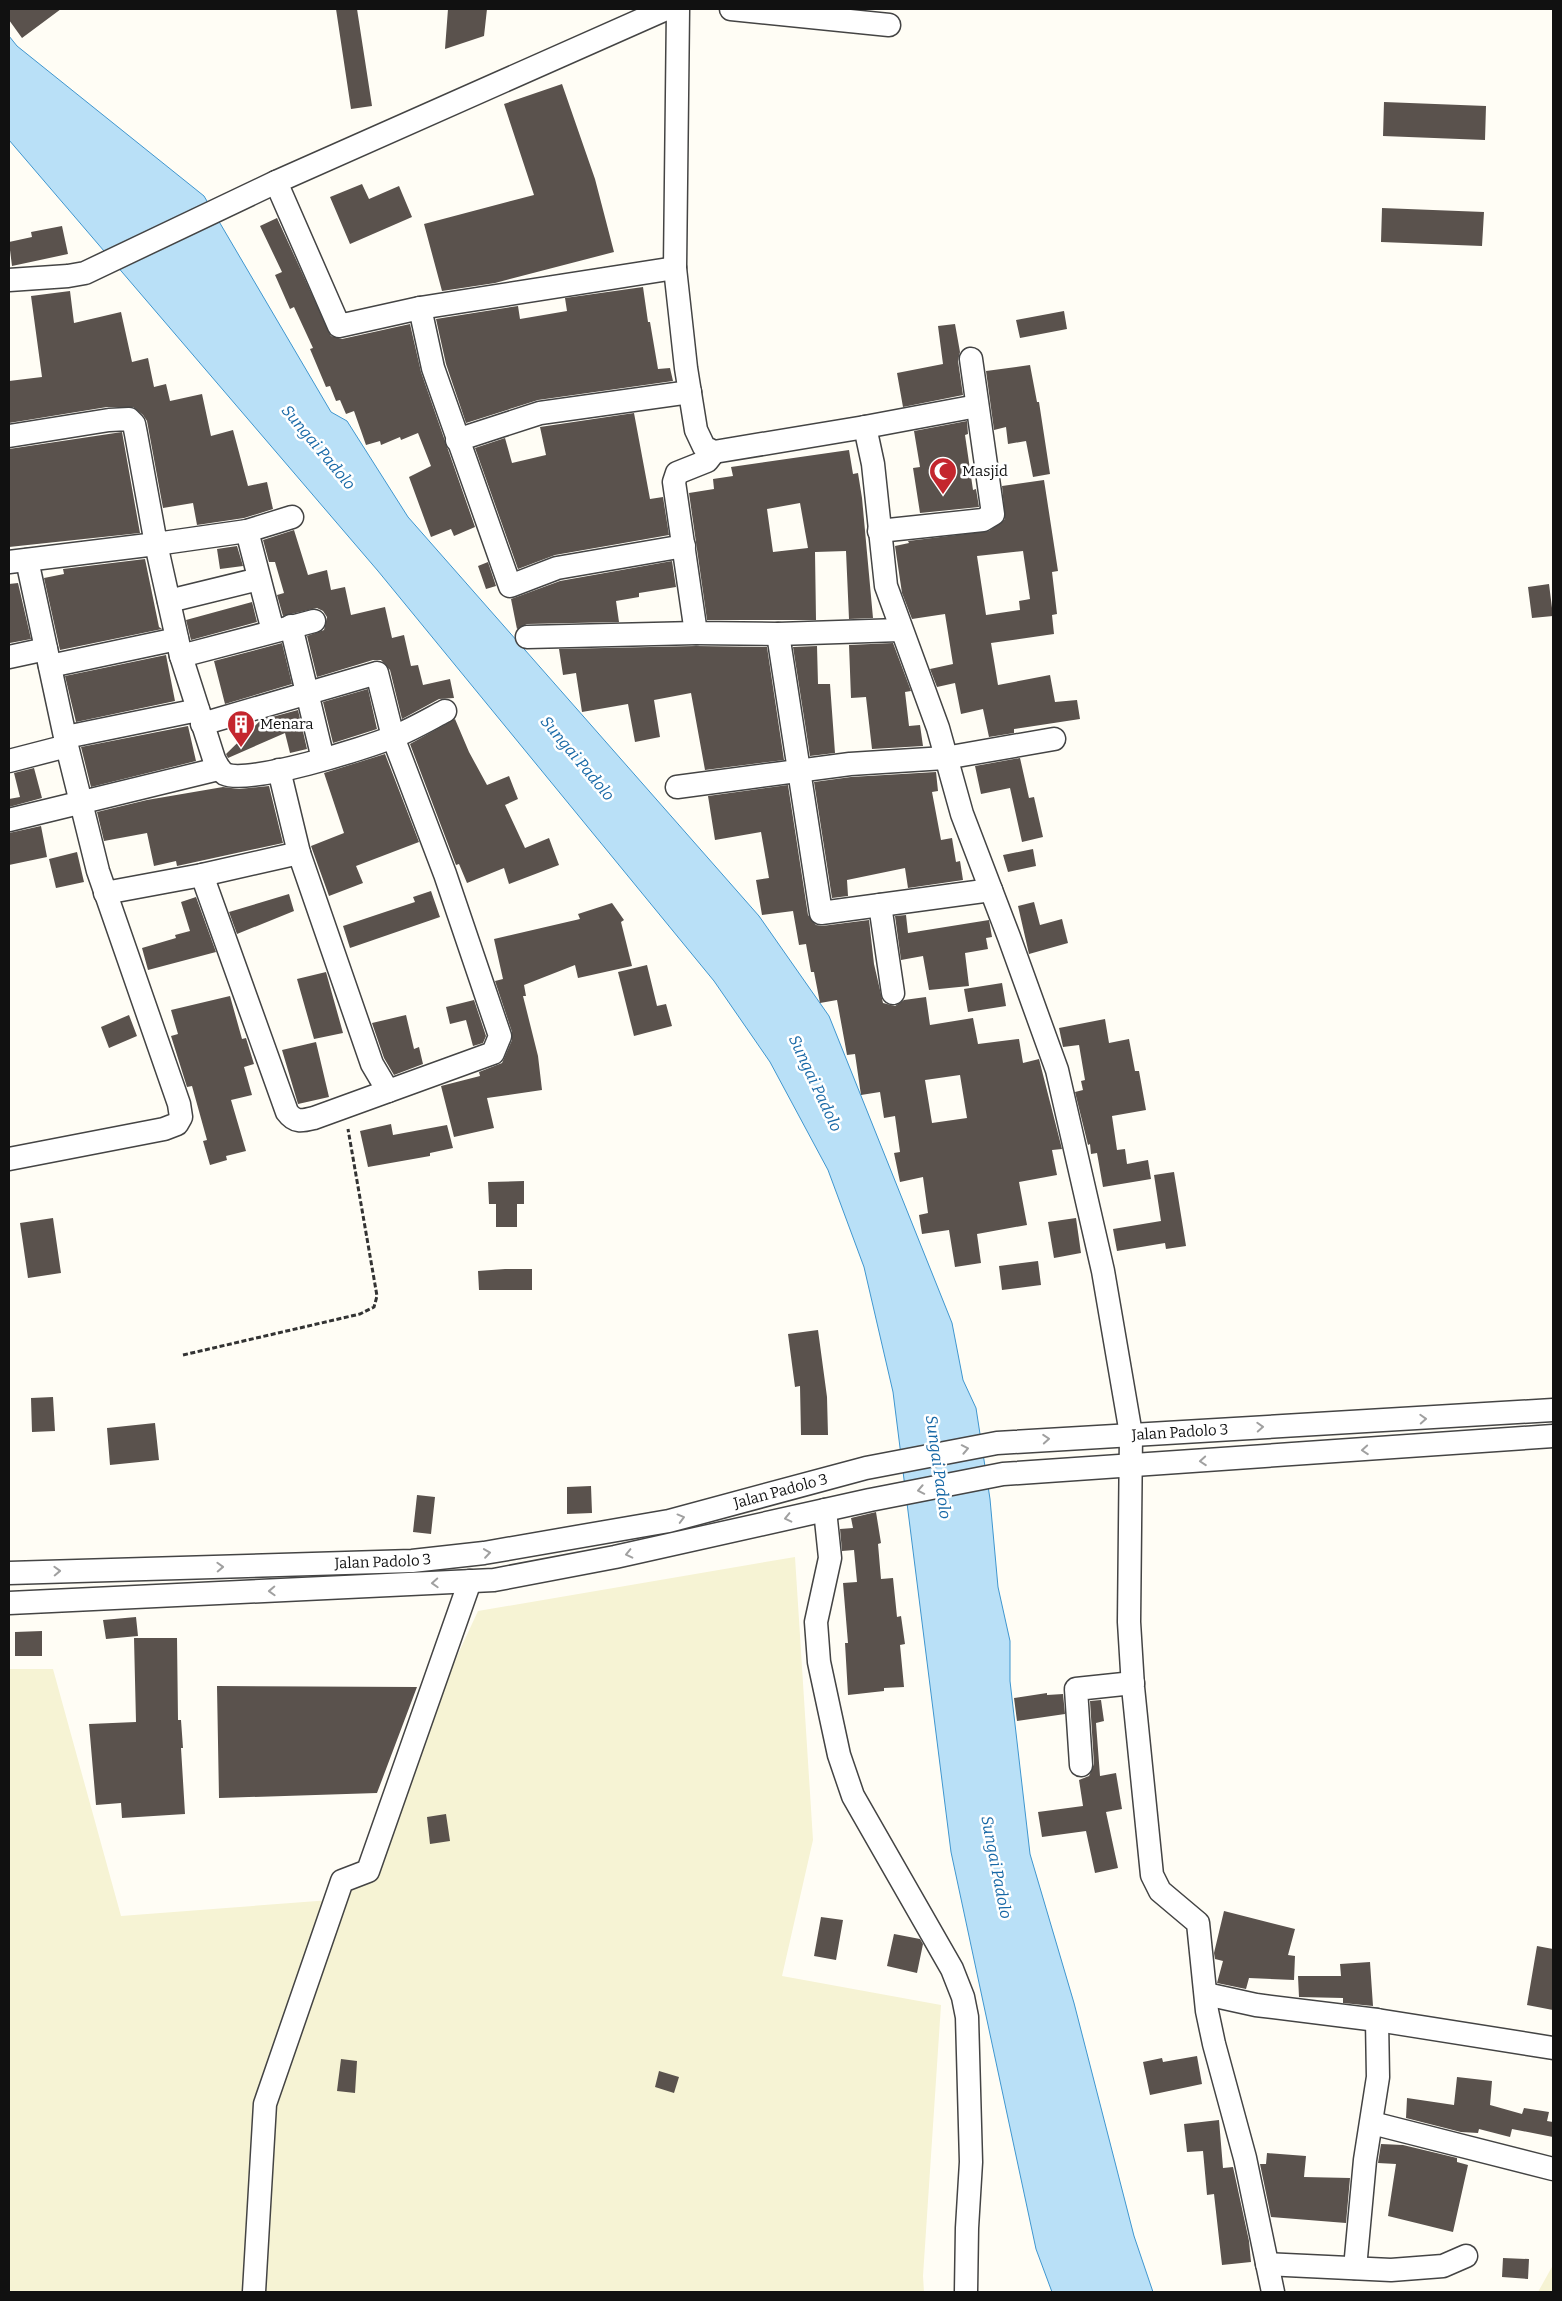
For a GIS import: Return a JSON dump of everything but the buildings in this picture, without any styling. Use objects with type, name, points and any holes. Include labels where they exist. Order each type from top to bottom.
[{"type":"street","points":[[9,280],[86,273],[276,182],[666,9]]},
{"type":"street","points":[[678,9],[675,268],[696,430],[704,448],[714,452],[977,406]]},
{"type":"street","points":[[732,9],[889,25]]},
{"type":"street","points":[[276,182],[339,326],[420,308],[675,268]]},
{"type":"street","points":[[420,308],[433,368],[510,586],[557,568],[684,546]]},
{"type":"street","points":[[879,531],[983,520],[993,514],[971,359]]},
{"type":"street","points":[[458,440],[540,413],[690,392]]},
{"type":"street","points":[[9,436],[109,420],[129,419],[134,424],[156,544],[179,648],[218,769]]},
{"type":"street","points":[[865,427],[873,464],[886,586],[900,630],[938,728],[944,758],[962,814],[1057,1070],[1103,1272],[1132,1434],[1129,1622],[1133,1683],[1152,1875],[1160,1891],[1198,1923],[1214,2044],[1245,2158],[1273,2292]]},
{"type":"street","points":[[696,633],[674,482],[677,473],[707,461],[714,452]]},
{"type":"street","points":[[9,1158],[164,1129],[177,1124],[181,1117],[179,1104],[105,892],[66,742],[48,657],[18,561],[247,532],[292,517]]},
{"type":"street","points":[[247,532],[259,579],[282,629],[307,692],[323,759]]},
{"type":"street","points":[[169,601],[259,579]]},
{"type":"street","points":[[9,657],[48,657],[179,648],[282,629],[314,621]]},
{"type":"street","points":[[527,637],[696,633],[778,634],[900,630]]},
{"type":"street","points":[[778,634],[821,913],[991,890]]},
{"type":"street","points":[[9,761],[66,742],[200,717],[307,692],[376,673],[393,737],[445,874],[500,1036],[493,1053],[300,1121],[294,1119],[287,1112],[202,875]]},
{"type":"street","points":[[9,820],[218,769],[231,775],[241,776],[279,770],[323,759],[393,737],[445,711]]},
{"type":"street","points":[[677,787],[850,764],[944,758],[1054,738]]},
{"type":"street","points":[[279,770],[299,853],[372,1064],[388,1090]]},
{"type":"street","points":[[105,892],[202,875],[299,853]]},
{"type":"street","points":[[880,905],[892,993]]},
{"type":"street","name":"Jalan Padolo 3","points":[[9,1573],[412,1561],[484,1554],[669,1521],[866,1468],[997,1443],[1501,1415],[1553,1410]]},
{"type":"street","points":[[1501,1415],[1503,1440]]},
{"type":"street","name":"Jalan Padolo 3","points":[[9,1603],[494,1580],[615,1557],[870,1500],[1003,1474],[1553,1436]]},
{"type":"street","points":[[825,1510],[830,1558],[816,1622],[819,1662],[839,1755],[853,1796],[952,1969],[963,1997],[967,2017],[971,2162],[966,2246],[966,2292]]},
{"type":"street","points":[[99,1570],[101,1598]]},
{"type":"street","points":[[254,2292],[265,2104],[342,1881],[368,1871],[470,1581]]},
{"type":"street","points":[[1081,1765],[1076,1689],[1133,1683]]},
{"type":"street","points":[[1206,1994],[1256,2005],[1377,2020],[1553,2048]]},
{"type":"street","points":[[1355,2268],[1365,2160],[1378,2077],[1377,2020]]},
{"type":"street","points":[[1372,2123],[1553,2169]]},
{"type":"street","points":[[1267,2264],[1391,2270],[1419,2269],[1443,2266],[1466,2256]]},
{"type":"path","points":[[183,1356],[360,1314],[374,1307],[377,1296],[344,1106]]},
{"type":"shaded area","points":[[795,1557],[813,1840],[782,1976],[941,2005],[923,2276],[924,2292],[9,2292],[9,1669],[53,1669],[121,1916],[344,1899],[478,1611]]},
{"type":"shaded area","points":[[1553,2265],[1553,2292],[1538,2292]]},
{"type":"water","name":"Sungai Padolo","points":[[9,36],[17,46],[204,196],[331,412],[347,421],[408,517],[759,916],[829,1016],[952,1323],[963,1380],[976,1408],[990,1499],[998,1587],[1010,1641],[1010,1681],[1030,1854],[1074,2003],[1134,2236],[1153,2292],[1052,2292],[1036,2249],[951,1852],[893,1392],[864,1267],[828,1170],[770,1062],[714,981],[378,571],[9,140]]},
{"type":"place","name":"Masjid","points":[[943,495]]},
{"type":"place","name":"Menara","points":[[241,748]]}]
